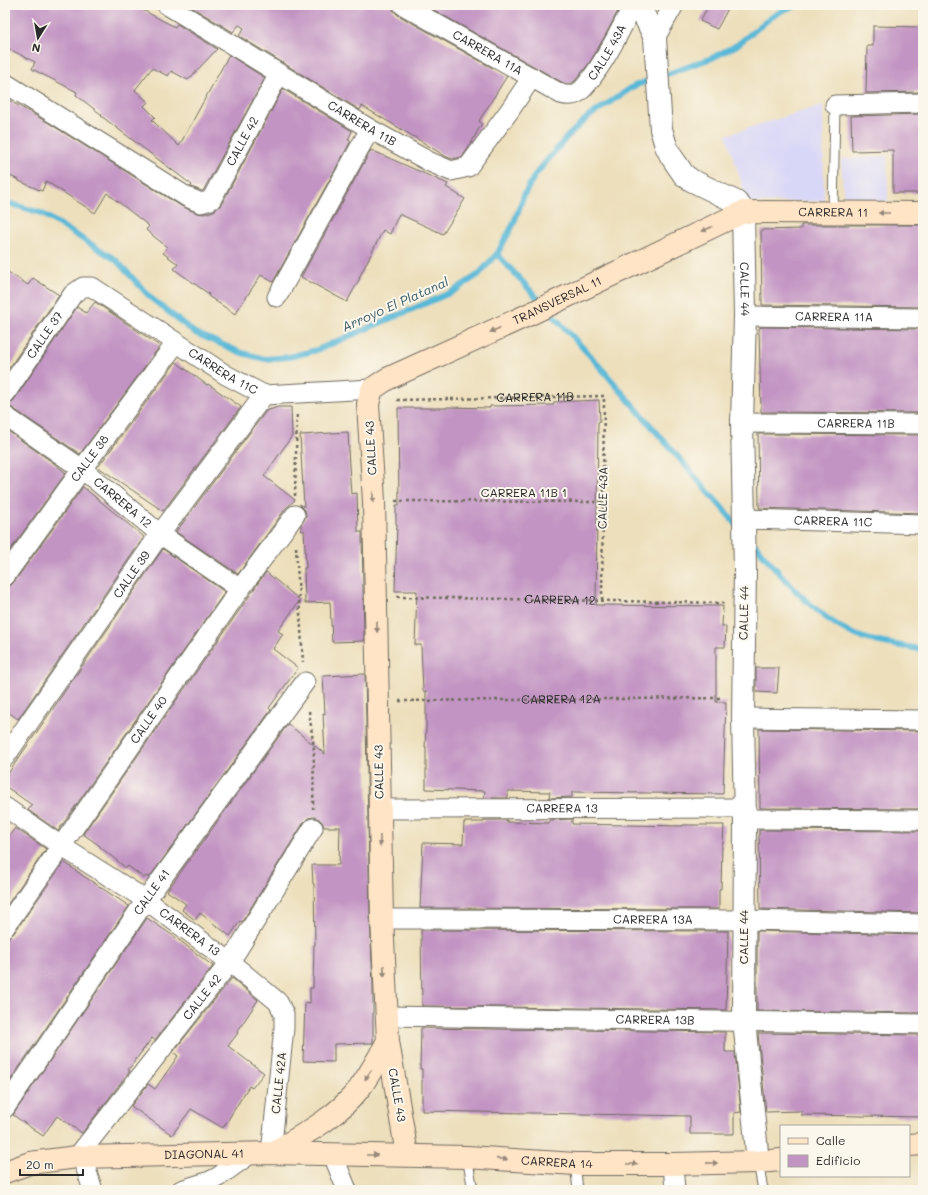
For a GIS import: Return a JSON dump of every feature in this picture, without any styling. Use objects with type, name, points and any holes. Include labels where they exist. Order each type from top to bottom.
[{"type":"main road","name":"CARRERA 11","points":[[742,212],[923,213]]},
{"type":"main road","name":"TRANSVERSAL 11","points":[[371,395],[387,379],[530,314],[742,212]]},
{"type":"main road","name":"CALLE 43","points":[[371,395],[368,404],[374,501],[382,919],[386,1016],[388,1041],[408,1155]]},
{"type":"main road","points":[[261,1153],[309,1132],[342,1108],[359,1089],[388,1041]]},
{"type":"main road","points":[[910,1145],[923,1144]]},
{"type":"main road","name":"DIAGONAL 41","points":[[5,1172],[30,1163],[79,1157],[261,1153],[333,1155]]},
{"type":"main road","name":"CARRERA 14","points":[[333,1155],[467,1157],[576,1164],[673,1164],[780,1160]]},
{"type":"street","name":"CARRERA 11B","points":[[167,5],[370,129],[430,162],[451,170],[468,167],[532,77]]},
{"type":"street","name":"CARRERA 11A","points":[[403,5],[561,94],[567,96],[574,95]]},
{"type":"street","name":"CALLE 43A","points":[[574,95],[580,92],[602,64],[633,5]]},
{"type":"street","points":[[639,5],[656,49],[661,129],[666,146],[684,175],[691,180],[736,202],[741,207],[742,212]]},
{"type":"street","points":[[656,49],[674,5]]},
{"type":"street","name":"CALLE 42","points":[[5,83],[187,197],[201,203],[211,200],[279,74]]},
{"type":"street","points":[[835,105],[923,103]]},
{"type":"street","points":[[277,297],[370,129]]},
{"type":"street","name":"CALLE 44","points":[[742,212],[745,316],[742,423],[745,570],[743,708],[745,814],[744,1020],[758,1162]]},
{"type":"street","name":"CALLE 37","points":[[5,394],[73,294],[83,287],[92,287]]},
{"type":"street","name":"CARRERA 11C","points":[[92,287],[226,375],[264,395],[298,393]]},
{"type":"street","name":"CARRERA 11A","points":[[745,316],[923,318]]},
{"type":"street","name":"CALLE 38","points":[[5,576],[82,469],[176,343]]},
{"type":"street","points":[[298,393],[371,395]]},
{"type":"street","name":"CALLE 39","points":[[5,757],[160,534],[264,395]]},
{"type":"street","name":"CARRERA 12","points":[[5,416],[82,469],[160,534],[240,589]]},
{"type":"street","name":"CARRERA 11B","points":[[742,423],[923,424]]},
{"type":"street","name":"CALLE 40","points":[[5,927],[240,589],[294,515]]},
{"type":"street","name":"CARRERA 11C","points":[[744,519],[923,524]]},
{"type":"street","name":"CALLE 41","points":[[5,1108],[146,900],[305,682]]},
{"type":"street","points":[[743,708],[923,720]]},
{"type":"street","name":"CARRERA 13","points":[[5,807],[61,846],[146,900],[230,962],[278,1002],[284,1014]]},
{"type":"street","name":"CARRERA 13","points":[[380,809],[745,814],[923,820]]},
{"type":"street","name":"CALLE 42","points":[[79,1157],[230,962],[313,828]]},
{"type":"street","name":"CARRERA 13A","points":[[382,919],[745,920],[923,924]]},
{"type":"street","name":"CALLE 42A","points":[[261,1153],[284,1028],[284,1014]]},
{"type":"street","name":"CARRERA 13B","points":[[386,1016],[744,1020],[923,1024]]},
{"type":"street","points":[[181,1190],[212,1186],[218,1177],[261,1153]]},
{"type":"street","points":[[333,1155],[347,1190]]},
{"type":"street","points":[[79,1157],[93,1190]]},
{"type":"street","points":[[673,1164],[675,1190]]},
{"type":"lane","points":[[832,213],[835,105]]},
{"type":"lane","points":[[467,1157],[473,1190]]},
{"type":"lane","points":[[758,1162],[763,1190]]},
{"type":"lane","points":[[576,1164],[578,1190]]},
{"type":"path","points":[[298,393],[294,515],[305,682],[314,749],[313,828]]},
{"type":"path","name":"CARRERA 11B","points":[[371,395],[604,396]]},
{"type":"path","name":"CALLE 43A","points":[[602,600],[604,396]]},
{"type":"path","name":"CARRERA 11B 1","points":[[374,501],[602,502]]},
{"type":"path","name":"CARRERA 12","points":[[376,597],[744,603]]},
{"type":"path","name":"CARRERA 12A","points":[[378,701],[743,708]]},
{"type":"shaded area","points":[[823,105],[824,201],[748,203],[726,135]]},
{"type":"shaded area","points":[[887,156],[888,201],[844,201],[841,159]]},
{"type":"building","points":[[5,5],[133,5],[175,27],[177,24],[217,49],[188,80],[171,71],[168,76],[152,68],[135,90],[148,102],[144,106],[155,117],[152,120],[179,146],[229,55],[265,78],[203,191],[191,187],[192,185],[101,116],[102,115],[76,95],[77,92],[32,69],[35,62],[5,47]]},
{"type":"building","points":[[188,5],[392,5],[393,10],[398,15],[507,76],[479,121],[482,123],[469,147],[462,157],[452,159],[362,106],[360,110],[239,36],[244,28],[239,25],[233,32]]},
{"type":"building","points":[[425,5],[621,5],[590,62],[575,81],[565,84]]},
{"type":"building","points":[[709,5],[730,5],[717,29],[700,21]]},
{"type":"building","points":[[873,26],[923,27],[923,92],[866,93],[867,46],[873,46]]},
{"type":"building","points":[[283,89],[352,131],[348,140],[351,141],[273,282],[261,275],[235,314],[208,296],[209,294],[174,269],[178,264],[163,253],[167,247],[146,230],[149,226],[107,193],[95,213],[46,181],[42,191],[5,174],[5,98],[47,122],[181,206],[197,213],[204,214],[214,211],[221,205]]},
{"type":"building","points":[[923,114],[923,193],[893,193],[893,150],[852,151],[851,116]]},
{"type":"building","points":[[371,150],[448,184],[446,187],[465,199],[443,234],[399,214],[390,234],[383,230],[347,302],[301,277]]},
{"type":"building","points":[[801,225],[923,225],[923,307],[762,305],[761,230],[801,229]]},
{"type":"building","points":[[5,270],[28,285],[33,278],[59,295],[5,374]]},
{"type":"building","points":[[95,302],[160,346],[80,454],[11,407],[5,405],[10,404],[14,400],[77,307],[86,313]]},
{"type":"building","points":[[759,328],[923,329],[923,413],[761,412]]},
{"type":"building","points":[[176,362],[207,385],[208,384],[241,407],[163,511],[98,467]]},
{"type":"building","points":[[599,400],[600,422],[598,422],[596,605],[723,606],[722,626],[726,626],[725,647],[716,647],[716,702],[726,702],[723,794],[572,792],[572,797],[549,798],[550,792],[508,791],[508,798],[484,798],[485,791],[426,789],[426,691],[423,691],[421,645],[415,645],[417,591],[395,591],[397,524],[396,505],[399,505],[398,408],[490,408],[490,406],[554,405],[554,402]]},
{"type":"building","points":[[278,407],[291,407],[292,436],[264,476],[295,500],[286,508],[238,574],[176,532],[266,411]]},
{"type":"building","points":[[5,429],[66,473],[5,557]]},
{"type":"building","points":[[348,432],[351,494],[357,493],[358,532],[362,532],[364,641],[332,642],[330,602],[305,603],[304,568],[306,568],[304,530],[301,531],[301,525],[306,516],[305,510],[300,505],[304,507],[300,435]]},
{"type":"building","points":[[758,434],[923,435],[923,513],[759,508]]},
{"type":"building","points":[[83,487],[144,537],[18,719],[5,710],[5,587],[10,586],[14,582]]},
{"type":"building","points":[[163,549],[225,592],[58,831],[28,810],[32,805],[5,786],[5,778]]},
{"type":"building","points":[[266,572],[300,600],[278,631],[283,634],[273,649],[298,668],[269,708],[271,710],[149,878],[146,876],[144,878],[128,866],[126,868],[83,834]]},
{"type":"building","points":[[756,668],[779,668],[777,693],[756,692]]},
{"type":"building","points":[[365,674],[370,919],[373,985],[373,1043],[334,1044],[334,1062],[303,1061],[305,1002],[310,1003],[310,988],[313,988],[315,945],[314,884],[312,865],[339,865],[340,827],[324,827],[319,819],[314,817],[308,818],[304,822],[242,922],[240,921],[230,936],[200,913],[195,920],[182,910],[186,904],[167,891],[288,724],[325,754],[323,676]]},
{"type":"building","points":[[759,729],[923,731],[923,809],[760,808]]},
{"type":"building","points":[[572,819],[572,824],[683,826],[724,825],[719,909],[420,908],[423,843],[463,844],[464,822],[507,820],[507,822],[549,823],[549,820]]},
{"type":"building","points":[[15,828],[46,849],[5,908],[5,842]]},
{"type":"building","points":[[759,830],[923,831],[923,913],[760,909]]},
{"type":"building","points":[[64,862],[129,906],[5,1088],[5,938],[10,937],[14,933]]},
{"type":"building","points":[[147,918],[213,966],[155,1040],[152,1038],[128,1070],[130,1071],[82,1133],[57,1116],[43,1136],[13,1115]]},
{"type":"building","points":[[421,930],[728,931],[726,1010],[422,1006]]},
{"type":"building","points":[[757,931],[923,935],[923,1013],[757,1011]]},
{"type":"building","points":[[232,978],[258,1000],[237,1032],[238,1033],[228,1046],[264,1073],[252,1088],[249,1086],[223,1128],[191,1109],[172,1135],[131,1106],[148,1084],[155,1089],[178,1056],[173,1052]]},
{"type":"building","points":[[421,1028],[725,1032],[725,1052],[735,1052],[741,1112],[734,1113],[734,1134],[690,1134],[690,1116],[422,1111],[422,1069],[420,1069]]},
{"type":"building","points":[[758,1033],[923,1035],[923,1117],[801,1115],[801,1111],[766,1112]]},
{"type":"waterway","name":"Arroyo El Platanal","points":[[662,76],[712,58],[737,45],[770,18],[785,9],[799,5]]},
{"type":"waterway","name":"Arroyo El Platanal","points":[[5,202],[41,213],[116,260],[152,299],[195,333],[242,353],[265,359],[289,357],[317,350],[452,292],[478,275],[497,254],[513,225],[524,195],[535,175],[567,137],[588,117],[634,86],[653,79]]},
{"type":"waterway","points":[[497,254],[542,303]]},
{"type":"waterway","points":[[548,310],[594,360],[737,525]]},
{"type":"waterway","points":[[750,539],[796,591],[822,615],[836,625],[851,633],[868,639],[923,650]]}]
